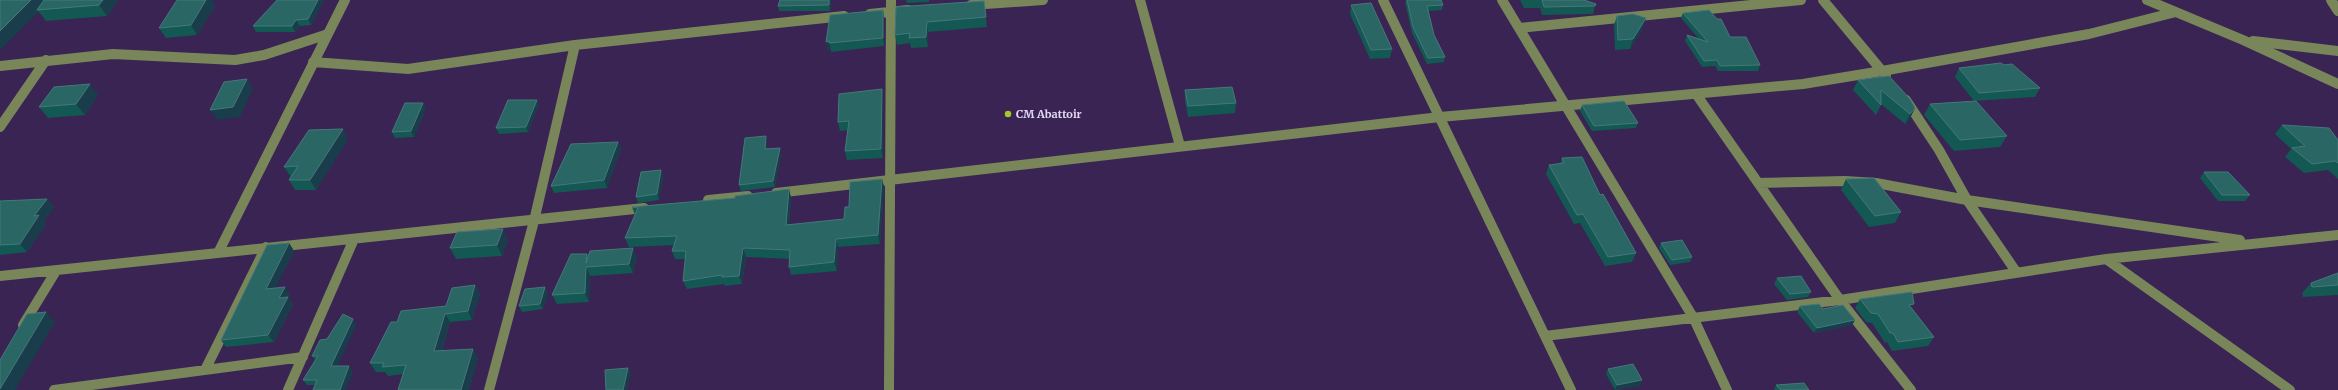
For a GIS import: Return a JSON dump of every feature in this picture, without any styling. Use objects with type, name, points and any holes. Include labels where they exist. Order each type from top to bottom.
[{"type":"street","points":[[219,251],[345,0]]},
{"type":"street","points":[[890,390],[891,0]]},
{"type":"street","points":[[961,6],[1043,0]]},
{"type":"street","points":[[1140,0],[1180,146]]},
{"type":"street","points":[[1383,0],[1571,390]]},
{"type":"street","points":[[1502,0],[1693,317],[1727,390]]},
{"type":"street","points":[[1519,28],[1801,0]]},
{"type":"street","points":[[1823,0],[1891,82]]},
{"type":"street","points":[[2148,0],[2243,40],[2338,84]]},
{"type":"street","points":[[2331,0],[2338,11]]},
{"type":"street","points":[[313,62],[408,69],[576,45],[891,11],[915,10]]},
{"type":"street","points":[[700,201],[1440,117],[1803,84],[2089,34],[2176,12]]},
{"type":"street","points":[[0,66],[113,54],[235,60],[264,55],[328,34]]},
{"type":"street","points":[[2243,40],[2338,51]]},
{"type":"street","points":[[489,390],[534,221],[576,45]]},
{"type":"street","points":[[0,127],[46,60]]},
{"type":"street","points":[[1901,93],[1939,150],[1967,200],[2017,273]]},
{"type":"street","points":[[1696,94],[1840,300],[1911,390]]},
{"type":"street","points":[[1758,183],[1860,182],[1967,200],[2253,242]]},
{"type":"street","points":[[0,276],[56,271],[219,251],[534,221],[653,207]]},
{"type":"street","points":[[1545,336],[1840,300],[2106,259],[2253,242],[2338,235]]},
{"type":"street","points":[[288,390],[354,239]]},
{"type":"street","points":[[205,370],[266,247]]},
{"type":"street","points":[[2106,259],[2290,390]]},
{"type":"street","points":[[16,337],[56,271]]},
{"type":"street","points":[[54,390],[302,357]]},
{"type":"building","points":[[0,0],[31,0],[0,31]]},
{"type":"building","points":[[44,0],[103,0],[99,5],[37,10]]},
{"type":"building","points":[[177,0],[206,0],[191,25],[159,28]]},
{"type":"building","points":[[277,0],[318,0],[308,19],[296,20],[292,26],[253,26]]},
{"type":"building","points":[[780,0],[829,0],[829,5],[778,6]]},
{"type":"building","points":[[1407,0],[1441,0],[1443,5],[1427,6],[1434,35],[1445,57],[1428,58],[1413,27]]},
{"type":"building","points":[[1542,0],[1584,0],[1596,4],[1595,6],[1544,7]]},
{"type":"building","points":[[984,1],[986,17],[927,22],[926,37],[909,38],[910,33],[895,35],[896,7]]},
{"type":"building","points":[[1371,3],[1392,49],[1371,50],[1351,5]]},
{"type":"building","points":[[883,10],[883,38],[829,43],[829,41],[826,42],[830,15]]},
{"type":"building","points":[[1709,10],[1717,19],[1721,19],[1730,37],[1746,37],[1760,65],[1720,66],[1717,60],[1704,61],[1687,35],[1708,42],[1683,13]]},
{"type":"building","points":[[1633,14],[1646,18],[1633,39],[1618,40],[1617,16]]},
{"type":"building","points":[[2001,63],[2004,65],[2012,64],[2040,88],[1979,93],[1959,68]]},
{"type":"building","points":[[1889,76],[1910,99],[1915,108],[1910,114],[1881,90],[1881,105],[1858,80]]},
{"type":"building","points":[[247,79],[233,107],[210,110],[224,82]]},
{"type":"building","points":[[90,84],[76,104],[39,107],[54,87]]},
{"type":"building","points":[[1232,87],[1236,103],[1188,106],[1185,90]]},
{"type":"building","points":[[882,89],[881,149],[845,151],[849,121],[838,122],[839,94]]},
{"type":"building","points":[[508,100],[537,100],[526,127],[496,128]]},
{"type":"building","points":[[1624,101],[1638,123],[1594,126],[1582,105]]},
{"type":"building","points":[[1976,101],[2007,136],[1960,140],[1930,104]]},
{"type":"building","points":[[405,103],[423,103],[411,131],[392,132]]},
{"type":"building","points":[[2282,125],[2329,128],[2338,140],[2338,163],[2335,161],[2312,164],[2292,148],[2305,146]]},
{"type":"building","points":[[343,129],[310,180],[289,180],[298,166],[284,167],[309,130]]},
{"type":"building","points":[[766,136],[765,149],[780,148],[773,181],[739,185],[745,138]]},
{"type":"building","points":[[618,142],[604,180],[551,186],[571,144]]},
{"type":"building","points":[[1582,157],[1600,195],[1603,194],[1636,253],[1608,257],[1583,214],[1577,215],[1549,165],[1564,163],[1562,158]]},
{"type":"building","points":[[661,170],[657,194],[636,197],[641,172]]},
{"type":"building","points":[[2204,172],[2228,172],[2250,195],[2222,195]]},
{"type":"building","points":[[1874,178],[1901,212],[1875,216],[1846,179]]},
{"type":"building","points":[[882,179],[878,235],[836,239],[834,262],[789,267],[790,250],[743,248],[739,276],[722,277],[722,275],[683,281],[686,251],[672,251],[677,236],[625,238],[638,208],[632,207],[735,198],[735,196],[789,189],[786,225],[844,219],[845,207],[849,207],[850,182]]},
{"type":"building","points":[[47,199],[34,216],[39,215],[20,244],[0,245],[0,201]]},
{"type":"building","points":[[503,229],[497,245],[450,248],[457,232]]},
{"type":"building","points":[[1682,240],[1692,257],[1672,260],[1661,243]]},
{"type":"building","points":[[289,243],[266,289],[285,287],[279,298],[288,297],[268,335],[221,340],[267,245]]},
{"type":"building","points":[[633,248],[629,264],[586,267],[585,293],[552,295],[571,254],[587,254],[586,263],[590,251]]},
{"type":"building","points":[[2338,273],[2338,285],[2312,287],[2311,283]]},
{"type":"building","points":[[1801,276],[1811,292],[1790,294],[1777,278]]},
{"type":"building","points":[[475,285],[468,311],[445,314],[434,351],[473,349],[461,390],[398,390],[406,365],[382,367],[384,363],[370,363],[391,322],[397,322],[401,311],[446,306],[452,288]]},
{"type":"building","points":[[545,287],[540,304],[519,306],[525,289]]},
{"type":"building","points":[[1912,292],[1914,304],[1909,305],[1934,337],[1898,342],[1893,333],[1890,333],[1878,314],[1871,313],[1860,299]]},
{"type":"building","points":[[1819,304],[1823,309],[1843,305],[1855,320],[1817,328],[1800,306]]},
{"type":"building","points":[[46,312],[0,389],[0,360],[27,314]]},
{"type":"building","points":[[343,314],[353,319],[331,366],[349,366],[340,390],[313,390],[317,380],[303,380],[318,356],[312,356],[320,340],[327,339]]},
{"type":"building","points":[[1633,364],[1642,380],[1617,385],[1608,369]]},
{"type":"building","points":[[628,368],[623,390],[606,390],[605,370]]},
{"type":"building","points":[[1804,383],[1809,390],[1781,390],[1776,385]]},
{"type":"place","name":"CM Abattoir","points":[[1008,114]]}]
